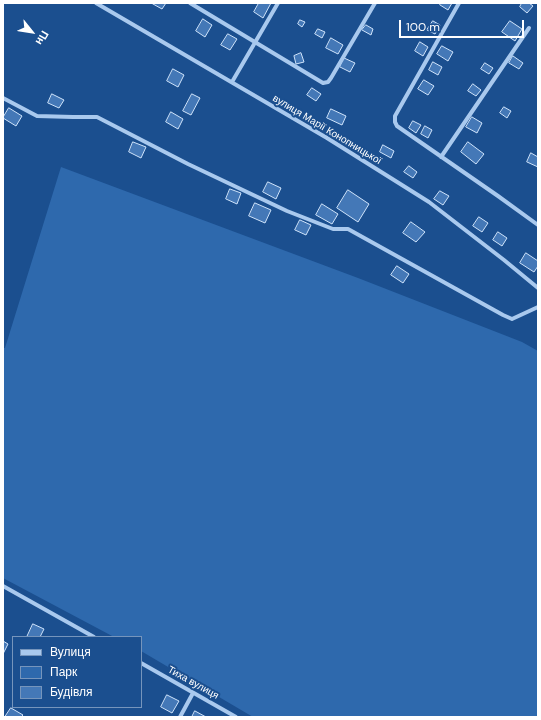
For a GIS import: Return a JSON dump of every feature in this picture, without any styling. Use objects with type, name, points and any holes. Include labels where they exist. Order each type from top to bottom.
[{"type":"street","name":"вулиця Марії Конопницької","points":[[96,3],[327,138],[429,202],[538,288]]},
{"type":"street","points":[[190,3],[323,83],[328,82],[375,3]]},
{"type":"street","points":[[232,82],[278,3]]},
{"type":"street","points":[[459,3],[399,109],[395,122],[397,126],[538,225]]},
{"type":"street","points":[[441,157],[529,28]]},
{"type":"street","points":[[3,98],[37,116],[96,117],[188,164],[288,210],[332,229],[348,229],[512,319],[538,307]]},
{"type":"street","points":[[3,586],[92,636]]},
{"type":"street","name":"Тиха вулиця","points":[[142,664],[236,717]]},
{"type":"street","points":[[180,717],[193,693]]},
{"type":"green space","points":[[61,167],[358,278],[522,342],[538,351],[538,717],[253,717],[142,652],[142,636],[112,636],[3,578],[3,348],[5,348]]},
{"type":"building","points":[[166,3],[162,9],[153,4]]},
{"type":"building","points":[[259,3],[271,3],[263,18],[254,12]]},
{"type":"building","points":[[441,3],[452,3],[448,10],[440,5]]},
{"type":"building","points":[[522,3],[529,3],[533,6],[527,13],[520,7]]},
{"type":"building","points":[[203,19],[212,25],[205,37],[196,31]]},
{"type":"building","points":[[300,20],[305,22],[302,27],[298,24]]},
{"type":"building","points":[[433,21],[440,25],[435,34],[427,30]]},
{"type":"building","points":[[510,21],[522,29],[515,41],[502,32]]},
{"type":"building","points":[[366,25],[373,29],[371,35],[362,30]]},
{"type":"building","points":[[318,29],[325,32],[322,38],[315,34]]},
{"type":"building","points":[[228,34],[237,39],[230,50],[221,45]]},
{"type":"building","points":[[331,38],[343,45],[338,54],[326,48]]},
{"type":"building","points":[[420,42],[428,47],[423,56],[415,51]]},
{"type":"building","points":[[442,46],[453,52],[448,61],[437,54]]},
{"type":"building","points":[[301,53],[304,62],[296,64],[294,56]]},
{"type":"building","points":[[513,56],[523,63],[519,69],[509,63]]},
{"type":"building","points":[[344,58],[355,63],[350,72],[340,67]]},
{"type":"building","points":[[433,62],[442,67],[438,75],[429,70]]},
{"type":"building","points":[[485,63],[493,68],[489,74],[481,69]]},
{"type":"building","points":[[173,69],[184,75],[178,87],[167,81]]},
{"type":"building","points":[[424,80],[434,86],[428,95],[418,89]]},
{"type":"building","points":[[473,84],[481,90],[476,96],[468,91]]},
{"type":"building","points":[[312,88],[321,94],[316,101],[307,95]]},
{"type":"building","points":[[52,94],[64,100],[59,108],[48,103]]},
{"type":"building","points":[[192,94],[200,98],[191,115],[183,111]]},
{"type":"building","points":[[504,107],[511,111],[507,118],[500,113]]},
{"type":"building","points":[[9,108],[22,116],[16,126],[3,118]]},
{"type":"building","points":[[331,109],[346,116],[342,125],[327,118]]},
{"type":"building","points":[[171,112],[183,119],[178,129],[166,122]]},
{"type":"building","points":[[472,117],[482,123],[477,133],[466,127]]},
{"type":"building","points":[[413,121],[421,125],[416,133],[409,128]]},
{"type":"building","points":[[425,126],[432,130],[428,138],[421,134]]},
{"type":"building","points":[[133,142],[146,147],[141,158],[129,152]]},
{"type":"building","points":[[468,142],[484,154],[476,164],[461,152]]},
{"type":"building","points":[[383,145],[394,151],[391,158],[380,152]]},
{"type":"building","points":[[531,153],[538,157],[538,167],[527,162]]},
{"type":"building","points":[[409,166],[417,172],[413,178],[404,172]]},
{"type":"building","points":[[268,182],[281,188],[276,199],[263,192]]},
{"type":"building","points":[[230,189],[241,193],[237,204],[226,199]]},
{"type":"building","points":[[348,190],[369,204],[358,222],[337,208]]},
{"type":"building","points":[[440,191],[449,196],[443,205],[434,199]]},
{"type":"building","points":[[255,203],[271,210],[265,223],[249,216]]},
{"type":"building","points":[[322,204],[338,214],[332,224],[316,215]]},
{"type":"building","points":[[479,217],[488,223],[482,232],[473,226]]},
{"type":"building","points":[[300,220],[311,225],[306,235],[295,230]]},
{"type":"building","points":[[411,222],[425,232],[416,242],[403,233]]},
{"type":"building","points":[[498,232],[507,238],[502,246],[493,240]]},
{"type":"building","points":[[526,253],[538,261],[538,266],[534,272],[520,263]]},
{"type":"building","points":[[397,266],[409,274],[403,283],[391,275]]},
{"type":"building","points":[[33,624],[44,629],[40,636],[27,636]]},
{"type":"building","points":[[3,641],[8,644],[3,654]]},
{"type":"building","points":[[167,695],[179,701],[172,713],[161,707]]},
{"type":"building","points":[[11,708],[23,715],[21,717],[5,717]]},
{"type":"building","points":[[195,711],[206,717],[192,717]]}]
